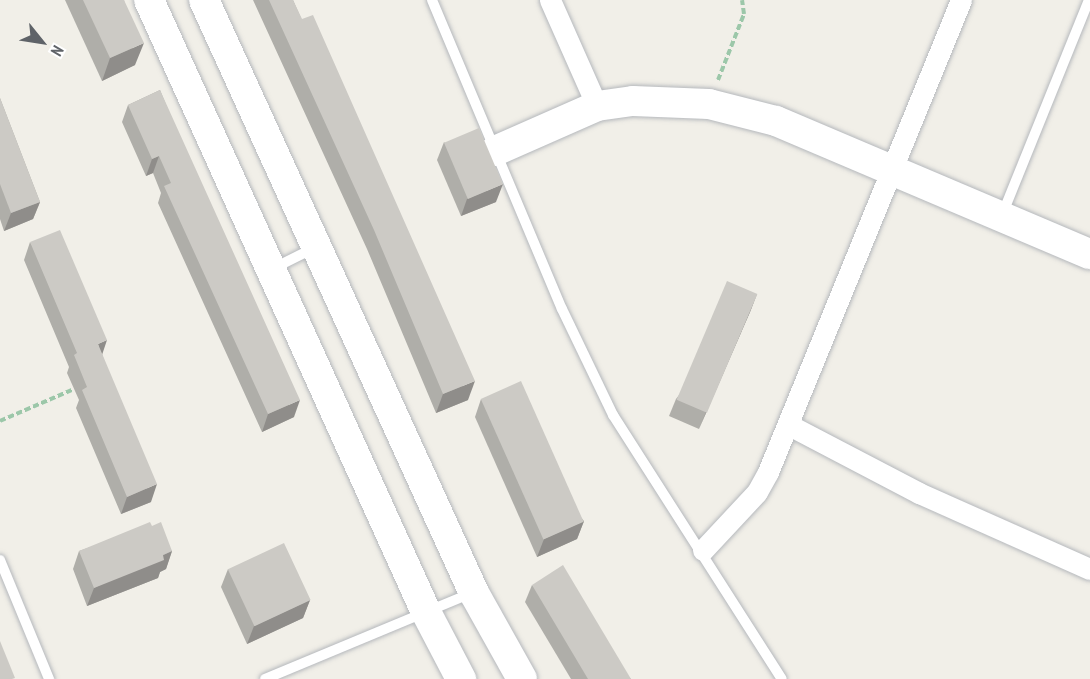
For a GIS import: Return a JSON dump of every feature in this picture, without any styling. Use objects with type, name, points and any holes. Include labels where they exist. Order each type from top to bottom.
[{"type":"main road","points":[[149,0],[426,612],[461,679]]},
{"type":"main road","points":[[204,0],[474,593],[522,679]]},
{"type":"main road","points":[[495,151],[597,106],[633,101],[709,104],[776,121],[1090,254]]},
{"type":"street","points":[[550,0],[597,106]]},
{"type":"street","points":[[703,550],[757,492],[789,425],[961,0]]},
{"type":"street","points":[[789,425],[919,493],[1090,569]]},
{"type":"lane","points":[[432,0],[561,309],[612,415],[703,550],[782,679]]},
{"type":"lane","points":[[1002,216],[1089,0]]},
{"type":"lane","points":[[271,269],[316,247]]},
{"type":"lane","points":[[0,560],[49,679]]},
{"type":"lane","points":[[265,679],[474,593]]},
{"type":"path","points":[[709,104],[744,14],[742,0]]},
{"type":"path","points":[[0,421],[74,389]]},
{"type":"building","points":[[83,0],[124,0],[144,43],[110,58]]},
{"type":"building","points":[[269,0],[293,0],[302,19],[313,15],[475,381],[443,394],[374,230]]},
{"type":"building","points":[[160,90],[300,400],[268,414],[164,186],[171,183],[159,156],[152,159],[128,105]]},
{"type":"building","points":[[0,98],[40,202],[11,213],[0,184]]},
{"type":"building","points":[[479,128],[503,184],[468,199],[444,143]]},
{"type":"building","points":[[60,230],[107,340],[98,344],[157,484],[127,497],[82,390],[87,387],[74,355],[77,353],[30,242]]},
{"type":"building","points":[[727,281],[757,294],[707,413],[677,400]]},
{"type":"building","points":[[521,381],[584,522],[543,540],[481,399]]},
{"type":"building","points":[[150,522],[152,526],[161,522],[172,551],[163,555],[164,560],[94,588],[79,551]]},
{"type":"building","points":[[284,543],[311,600],[254,626],[228,569]]},
{"type":"building","points":[[563,565],[631,679],[588,679],[532,585]]},
{"type":"building","points":[[0,641],[15,678],[0,679]]}]
